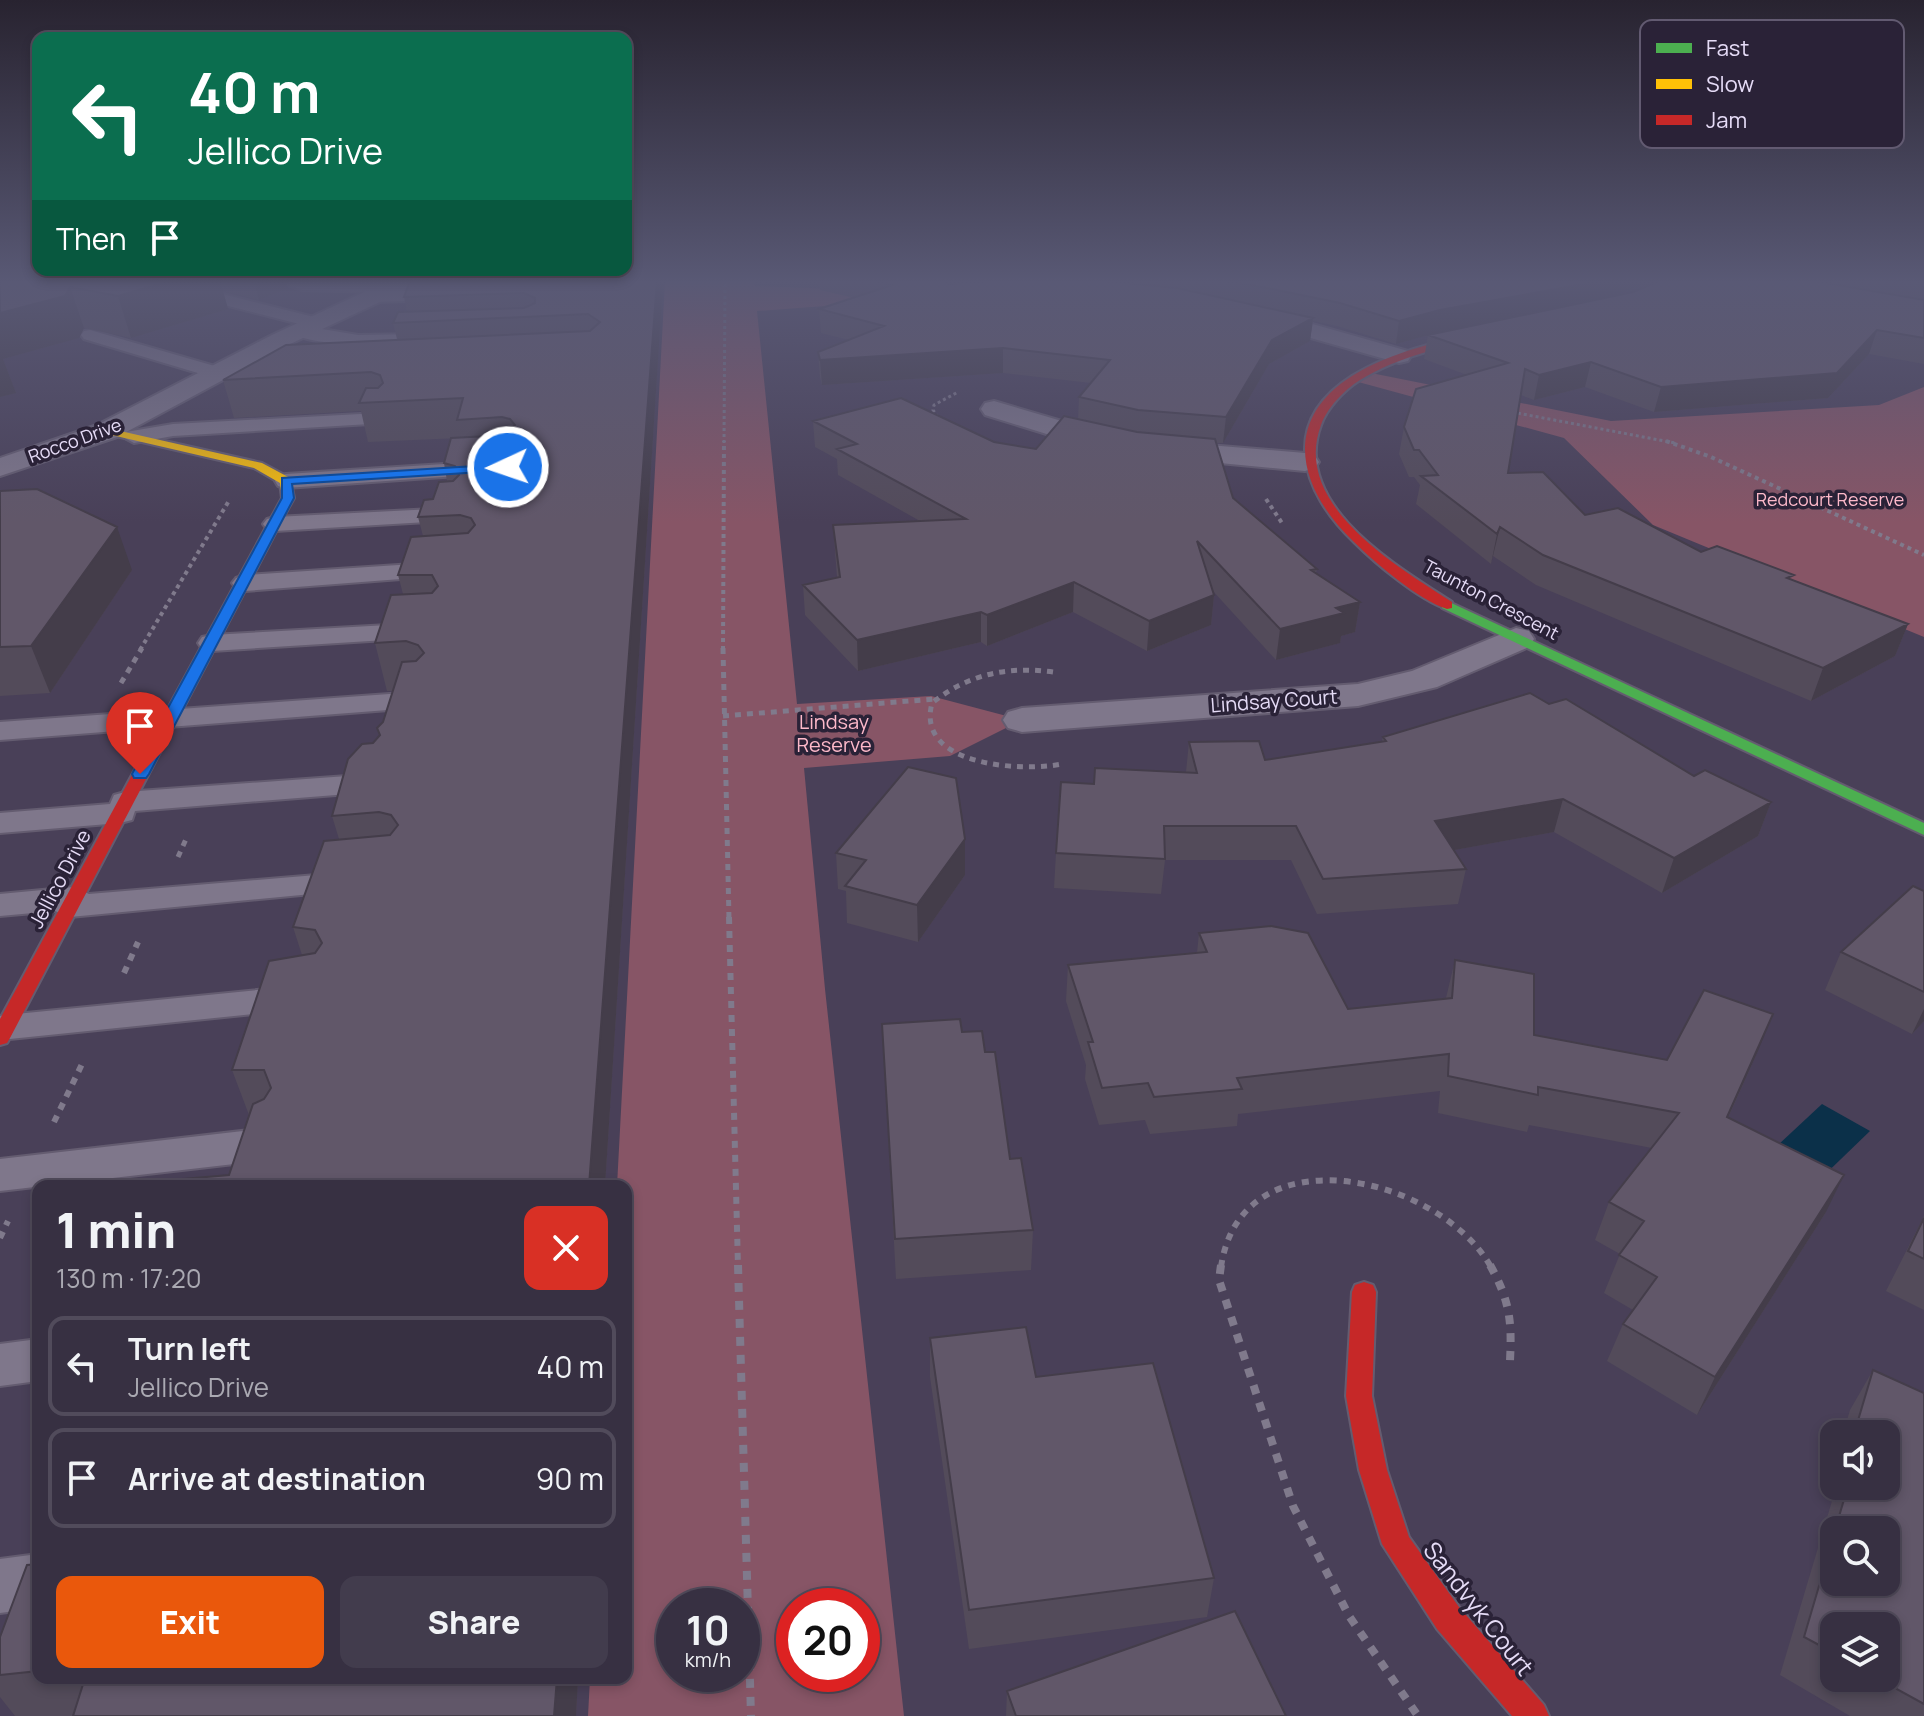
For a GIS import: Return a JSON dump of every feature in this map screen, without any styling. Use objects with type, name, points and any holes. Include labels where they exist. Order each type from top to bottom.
[{"type":"street","name":"Rocco Drive","points":[[0,467],[120,434],[242,361]]},
{"type":"street","points":[[994,409],[1136,447],[1305,462],[1309,430],[1330,397],[1355,378],[1389,361]]},
{"type":"street","points":[[120,434],[258,465],[286,481]]},
{"type":"street","name":"Taunton Crescent","points":[[1305,462],[1323,501],[1358,542],[1430,594],[1516,639],[1924,830]]},
{"type":"street","name":"Jellico Drive","points":[[3,1033],[245,583],[288,498],[286,481]]},
{"type":"street","name":"Lindsay Court","points":[[1022,720],[1358,695],[1424,679],[1516,639]]},
{"type":"street","name":"Sandvyk Court","points":[[1364,1292],[1359,1396],[1373,1470],[1397,1544],[1448,1618],[1533,1716]]},
{"type":"lane","points":[[172,361],[216,375],[263,374]]},
{"type":"lane","points":[[120,434],[379,419]]},
{"type":"lane","points":[[286,481],[508,467]]},
{"type":"lane","points":[[275,524],[453,515]]},
{"type":"lane","points":[[245,583],[468,569]]},
{"type":"lane","points":[[212,643],[432,630]]},
{"type":"lane","points":[[0,731],[417,701]]},
{"type":"lane","points":[[0,823],[375,784]]},
{"type":"lane","points":[[0,905],[377,879]]},
{"type":"lane","points":[[3,1033],[318,997]]},
{"type":"lane","points":[[0,1175],[268,1144]]},
{"type":"lane","points":[[0,1365],[32,1361]]},
{"type":"lane","points":[[0,1586],[32,1582]]},
{"type":"path","points":[[725,361],[723,716],[751,1716]]},
{"type":"path","points":[[1511,412],[1673,442],[1924,555]]},
{"type":"path","points":[[96,724],[223,513],[230,500],[229,490]]},
{"type":"path","points":[[723,716],[936,699]]},
{"type":"green space","name":"Lindsay Reserve","points":[[661,361],[762,361],[797,704],[931,696],[1022,720],[950,756],[804,768],[904,1716],[588,1716],[590,1684],[632,1684],[632,1180],[617,1180]]},
{"type":"green space","name":"Redcourt Reserve","points":[[1366,372],[1611,421],[1879,405],[1924,387],[1924,637],[1653,525],[1564,438],[1351,380]]},
{"type":"water","points":[[1822,1104],[1870,1131],[1812,1187],[1764,1158]]},
{"type":"building","points":[[257,361],[651,361],[589,1180],[171,1180],[229,1175],[253,1104],[264,1099],[271,1088],[264,1070],[232,1070],[269,961],[315,953],[322,943],[315,930],[293,927],[324,841],[390,835],[398,825],[391,815],[379,812],[332,816],[348,759],[362,744],[373,743],[380,735],[377,728],[383,722],[402,662],[416,661],[424,653],[418,645],[406,641],[375,643],[391,595],[432,593],[438,586],[432,575],[398,575],[411,537],[468,533],[475,525],[471,518],[460,515],[418,517],[424,500],[433,499],[439,482],[453,481],[459,475],[455,466],[444,463],[451,438],[509,435],[515,425],[510,419],[502,417],[457,420],[463,398],[359,403],[366,388],[378,388],[383,383],[380,375],[371,372],[223,380]]},
{"type":"building","points":[[1109,361],[1259,361],[1226,417],[1138,410],[1079,397]]},
{"type":"building","points":[[1503,361],[1848,361],[1837,373],[1661,387],[1591,362],[1539,375],[1525,369],[1508,473],[1543,472],[1585,515],[1618,508],[1701,552],[1717,546],[1794,575],[1787,578],[1908,624],[1823,668],[1543,555],[1500,527],[1497,534],[1421,476],[1438,475],[1419,450],[1414,450],[1404,427],[1416,389],[1508,363]]},
{"type":"building","points":[[901,398],[994,442],[1036,449],[1064,416],[1137,432],[1215,439],[1233,498],[1317,569],[1311,570],[1360,602],[1336,608],[1344,613],[1280,629],[1197,541],[1214,595],[1149,621],[1074,582],[987,615],[981,612],[857,640],[803,585],[840,577],[833,525],[966,519],[837,449],[857,444],[813,421]]},
{"type":"building","points":[[37,489],[117,527],[31,646],[0,647],[0,491]]},
{"type":"building","points":[[1530,693],[1549,704],[1566,699],[1694,776],[1705,770],[1771,802],[1674,858],[1563,799],[1435,821],[1466,869],[1323,879],[1296,826],[1164,826],[1165,859],[1056,853],[1061,782],[1094,784],[1095,768],[1197,773],[1189,742],[1259,741],[1265,760],[1386,741],[1383,737]]},
{"type":"building","points":[[908,767],[956,778],[965,839],[917,905],[845,886],[866,860],[836,853]]},
{"type":"building","points":[[1913,886],[1924,891],[1924,992],[1841,952]]},
{"type":"building","points":[[1271,926],[1308,933],[1348,1009],[1452,998],[1455,960],[1534,974],[1534,1035],[1667,1060],[1704,990],[1773,1014],[1727,1117],[1844,1175],[1715,1377],[1623,1324],[1657,1277],[1619,1255],[1644,1221],[1609,1202],[1679,1113],[1538,1087],[1538,1095],[1448,1076],[1449,1054],[1237,1078],[1242,1089],[1154,1097],[1148,1083],[1102,1088],[1088,1042],[1093,1042],[1068,965],[1207,952],[1199,933]]},
{"type":"building","points":[[960,1019],[962,1032],[982,1031],[985,1052],[995,1052],[1010,1159],[1021,1158],[1033,1230],[895,1239],[882,1024]]},
{"type":"building","points":[[1924,1218],[1924,1259],[1908,1251]]},
{"type":"building","points":[[1026,1327],[1036,1377],[1153,1363],[1214,1578],[969,1610],[930,1338]]},
{"type":"building","points":[[1873,1370],[1924,1393],[1924,1704],[1900,1691],[1900,1612],[1820,1612],[1820,1646],[1804,1637],[1820,1583],[1820,1596],[1900,1596],[1900,1516],[1839,1516],[1844,1500],[1900,1500],[1900,1420],[1858,1420]]},
{"type":"building","points":[[27,1565],[32,1565],[32,1672],[0,1675],[0,1637]]},
{"type":"building","points":[[1235,1611],[1286,1716],[1016,1716],[1007,1691]]},
{"type":"building","points":[[83,1684],[557,1684],[554,1716],[73,1716]]},
{"type":"traffic: fast","points":[[1447,605],[1924,830]]},
{"type":"traffic: slow","points":[[107,431],[258,465],[286,481],[288,498],[276,520]]},
{"type":"traffic: jam","points":[[1392,361],[1355,379],[1321,409],[1308,444],[1314,482],[1340,523],[1384,564],[1447,605]]},
{"type":"traffic: jam","points":[[0,1038],[276,520]]},
{"type":"traffic: jam","points":[[1364,1292],[1359,1396],[1373,1470],[1397,1544],[1448,1618],[1533,1716]]},
{"type":"route","points":[[140,774],[288,498],[286,481],[508,467]]}]
